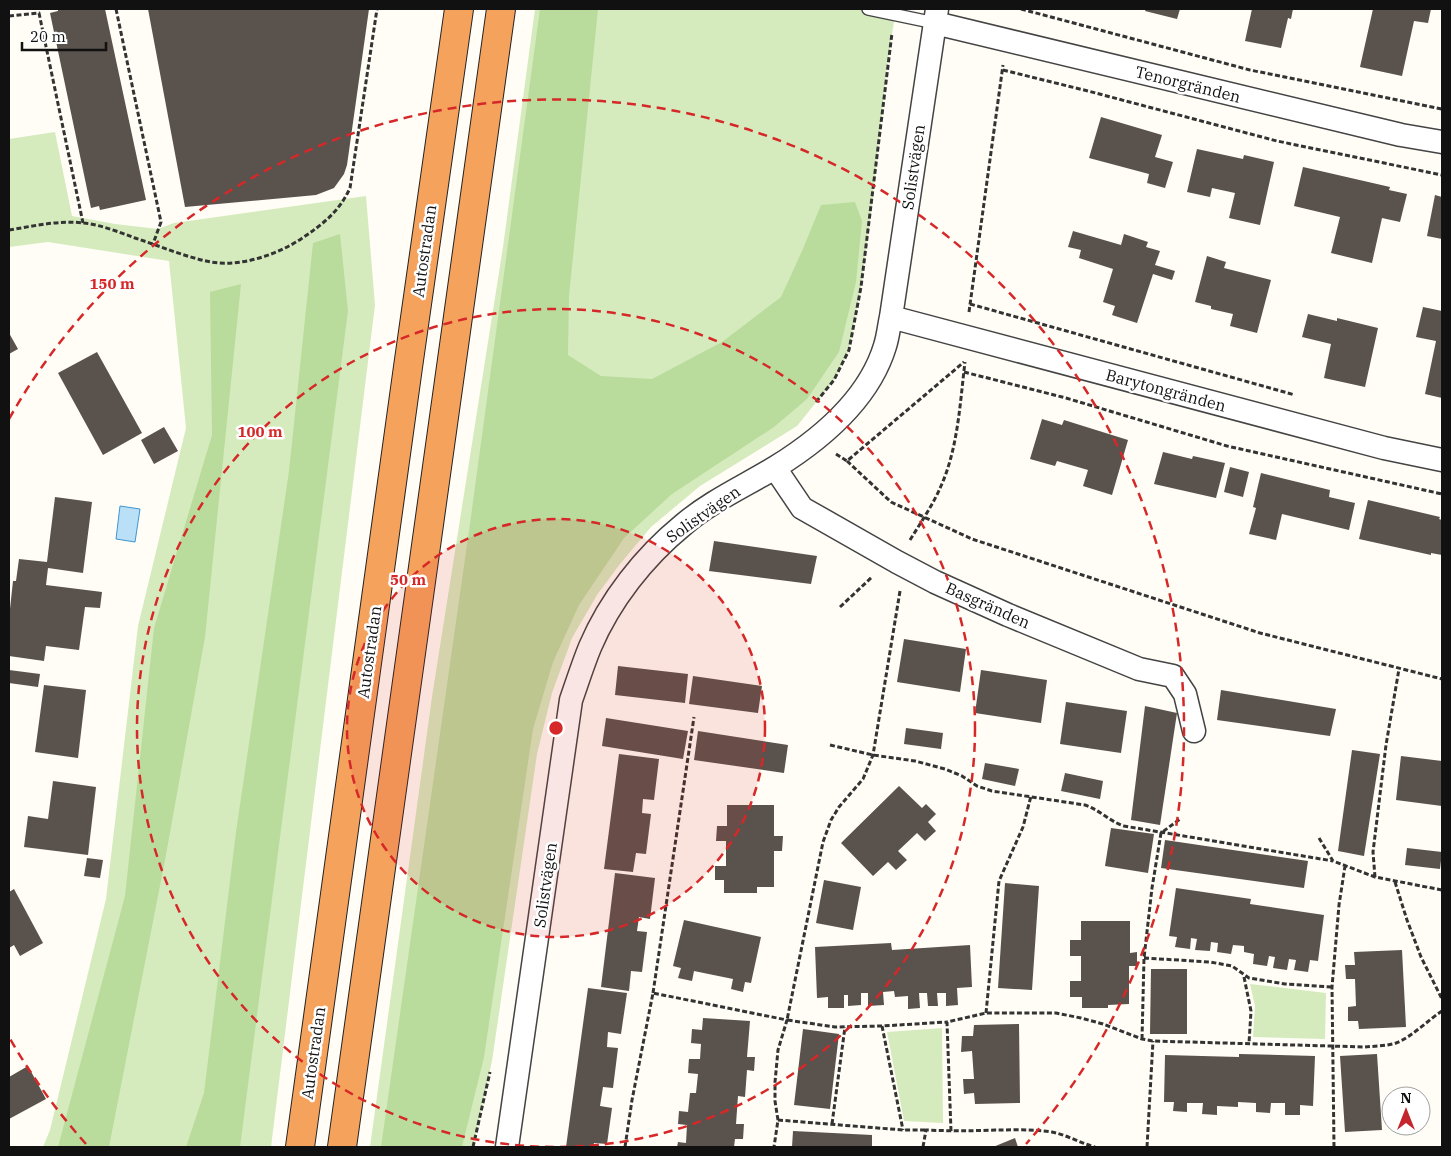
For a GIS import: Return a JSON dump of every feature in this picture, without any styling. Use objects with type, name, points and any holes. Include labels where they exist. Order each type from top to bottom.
[{"type":"highway","name":"Autostradan","points":[[300,1147],[459,9]]},
{"type":"highway","points":[[342,1147],[500,9]]},
{"type":"street","name":"Tenorgränden","points":[[936,16],[1007,40],[1401,135],[1442,142]]},
{"type":"street","name":"Solistvägen","points":[[507,1147],[570,700],[590,647],[603,620],[619,595],[658,546],[684,523],[706,508],[775,468],[815,441],[841,416],[868,381],[877,365],[885,346],[891,317],[936,16]]},
{"type":"street","name":"Barytongränden","points":[[891,317],[1384,448],[1442,460]]},
{"type":"street","name":"Basgränden","points":[[775,468],[802,508],[935,582],[1008,615],[1139,669],[1173,676],[1185,694],[1194,730]]},
{"type":"lane","points":[[868,9],[895,14],[936,16]]},
{"type":"path","points":[[116,9],[161,222],[152,244]]},
{"type":"path","points":[[9,230],[65,222],[83,223],[114,230],[169,250],[212,262],[238,262],[268,255],[295,243],[321,226],[343,202],[350,188],[376,9]]},
{"type":"path","points":[[1021,9],[1250,70],[1442,109]]},
{"type":"path","points":[[9,16],[39,13],[83,223]]},
{"type":"path","points":[[815,403],[834,380],[850,350],[872,205],[887,66],[895,14]]},
{"type":"path","points":[[774,1147],[778,1120],[775,1082],[778,1050],[787,1020],[823,842],[827,829],[840,806],[863,779],[874,755],[896,561],[942,486],[951,455],[958,420],[970,304],[1007,40]]},
{"type":"path","points":[[1003,70],[1277,141],[1442,174]]},
{"type":"path","points":[[970,304],[1302,397]]},
{"type":"path","points":[[847,461],[965,361]]},
{"type":"path","points":[[964,372],[1066,398],[1227,446],[1442,494]]},
{"type":"path","points":[[815,441],[847,461],[891,502],[972,539],[1260,633],[1442,679]]},
{"type":"path","points":[[840,607],[879,570],[896,561]]},
{"type":"path","points":[[1375,877],[1373,852],[1386,745],[1399,669]]},
{"type":"path","points":[[625,1147],[653,992],[694,717]]},
{"type":"path","points":[[830,745],[932,765],[962,776],[977,786],[992,791],[1085,805],[1094,808],[1114,823],[1124,826],[1333,861],[1375,877],[1442,890]]},
{"type":"path","points":[[986,1013],[999,881],[1023,827],[1031,796]]},
{"type":"path","points":[[1142,1039],[1144,958],[1152,888],[1161,833],[1180,819]]},
{"type":"path","points":[[1318,838],[1333,861]]},
{"type":"path","points":[[1334,1147],[1332,987],[1339,905],[1345,866]]},
{"type":"path","points":[[1395,882],[1421,957],[1442,999]]},
{"type":"path","points":[[1144,958],[1210,962],[1232,966],[1248,978],[1285,984],[1332,987]]},
{"type":"path","points":[[1244,976],[1251,1011],[1249,1043]]},
{"type":"path","points":[[653,992],[787,1020],[835,1027],[947,1022],[986,1013],[1056,1013],[1103,1024],[1142,1039],[1153,1041],[1332,1047],[1382,1046],[1397,1042],[1412,1034],[1442,1010]]},
{"type":"path","points":[[947,1022],[951,1131]]},
{"type":"path","points":[[832,1124],[845,1026]]},
{"type":"path","points":[[882,1026],[903,1130]]},
{"type":"path","points":[[1147,1147],[1153,1041]]},
{"type":"path","points":[[473,1147],[490,1071]]},
{"type":"path","points":[[778,1120],[903,1130],[1051,1132],[1067,1136],[1083,1146],[1095,1147]]},
{"type":"path","points":[[923,1147],[926,1130]]},
{"type":"green space","points":[[535,9],[896,9],[887,66],[861,287],[849,350],[834,380],[797,426],[700,486],[651,527],[597,595],[572,638],[552,693],[537,754],[492,1061],[473,1147],[370,1147],[432,697],[503,247]]},
{"type":"green space","points":[[540,9],[598,9],[569,296],[568,355],[601,376],[652,379],[722,342],[781,297],[821,205],[855,202],[862,221],[856,282],[839,352],[807,399],[774,427],[672,494],[624,538],[579,605],[553,662],[533,729],[484,1057],[462,1147],[381,1147],[469,531]]},
{"type":"green space","points":[[55,132],[72,216],[158,229],[174,223],[366,196],[375,305],[271,1147],[43,1147],[50,1130],[106,899],[138,626],[186,428],[169,261],[48,242],[9,247],[9,139]]},
{"type":"green space","points":[[340,234],[348,311],[240,1147],[186,1147],[204,1093],[236,832],[289,471],[313,243]]},
{"type":"green space","points":[[241,284],[205,637],[166,855],[109,1147],[58,1147],[125,896],[154,628],[212,435],[210,292]]},
{"type":"green space","points":[[1250,984],[1326,993],[1325,1039],[1253,1037],[1255,1006]]},
{"type":"green space","points":[[942,1028],[943,1123],[904,1121],[887,1032]]},
{"type":"water","points":[[120,506],[140,509],[135,542],[116,539]]},
{"type":"building","points":[[58,9],[105,9],[146,200],[100,210],[99,206],[91,208],[50,13],[58,11]]},
{"type":"building","points":[[148,9],[369,9],[347,165],[344,174],[334,188],[316,195],[185,207]]},
{"type":"building","points":[[1146,9],[1180,9],[1177,19],[1145,11]]},
{"type":"building","points":[[1252,9],[1293,9],[1291,19],[1288,18],[1281,48],[1245,41]]},
{"type":"building","points":[[1373,9],[1431,9],[1428,23],[1414,21],[1402,76],[1360,67]]},
{"type":"building","points":[[1101,117],[1162,135],[1155,157],[1173,162],[1165,188],[1147,183],[1149,174],[1089,158]]},
{"type":"building","points":[[1197,149],[1243,159],[1244,155],[1274,162],[1260,225],[1229,218],[1235,193],[1212,188],[1210,197],[1187,192]]},
{"type":"building","points":[[1303,167],[1390,187],[1389,190],[1407,194],[1400,222],[1382,218],[1372,263],[1331,253],[1340,217],[1294,206]]},
{"type":"building","points":[[1435,195],[1442,197],[1442,239],[1427,236]]},
{"type":"building","points":[[1073,231],[1121,245],[1124,234],[1148,242],[1146,247],[1160,251],[1155,265],[1175,271],[1172,280],[1153,274],[1137,323],[1112,315],[1115,306],[1103,302],[1113,269],[1079,258],[1081,250],[1068,247]]},
{"type":"building","points":[[1207,256],[1226,262],[1224,268],[1271,280],[1257,333],[1230,326],[1233,314],[1211,309],[1211,306],[1195,302]]},
{"type":"building","points":[[1423,307],[1442,311],[1442,398],[1425,394],[1436,341],[1416,337]]},
{"type":"building","points":[[1308,314],[1337,321],[1337,318],[1378,328],[1365,387],[1324,378],[1331,344],[1302,337]]},
{"type":"building","points":[[9,333],[18,349],[9,354]]},
{"type":"building","points":[[97,352],[142,433],[103,455],[58,373]]},
{"type":"building","points":[[1042,419],[1062,425],[1064,420],[1128,440],[1112,495],[1083,486],[1088,470],[1057,461],[1055,466],[1030,459]]},
{"type":"building","points":[[164,427],[178,451],[154,464],[141,440]]},
{"type":"building","points":[[1163,452],[1192,459],[1193,456],[1225,463],[1216,498],[1154,484]]},
{"type":"building","points":[[1230,467],[1249,472],[1243,497],[1224,492]]},
{"type":"building","points":[[1261,473],[1330,490],[1329,497],[1355,503],[1349,530],[1282,514],[1276,540],[1249,534],[1256,508],[1253,507]]},
{"type":"building","points":[[55,497],[92,502],[83,573],[48,568],[46,585],[102,592],[100,608],[85,607],[79,650],[46,646],[44,661],[9,656],[9,618],[13,581],[16,581],[19,559],[47,562]]},
{"type":"building","points":[[1368,500],[1440,517],[1439,519],[1442,520],[1442,555],[1431,553],[1431,555],[1359,539]]},
{"type":"building","points":[[714,541],[817,556],[811,584],[709,571]]},
{"type":"building","points":[[904,639],[966,649],[960,692],[897,682]]},
{"type":"building","points":[[618,666],[688,674],[685,703],[615,695]]},
{"type":"building","points":[[9,670],[40,674],[38,687],[9,683]]},
{"type":"building","points":[[981,670],[1047,680],[1041,723],[975,713]]},
{"type":"building","points":[[693,676],[762,686],[758,713],[689,704]]},
{"type":"building","points":[[44,685],[86,690],[78,758],[35,752]]},
{"type":"building","points":[[1221,690],[1336,709],[1330,736],[1217,720]]},
{"type":"building","points":[[1066,702],[1127,711],[1121,753],[1060,744]]},
{"type":"building","points":[[1145,706],[1177,713],[1160,825],[1131,820]]},
{"type":"building","points":[[606,718],[688,731],[683,759],[602,746]]},
{"type":"building","points":[[906,728],[943,733],[941,749],[904,744]]},
{"type":"building","points":[[698,731],[788,745],[784,773],[694,760]]},
{"type":"building","points":[[1352,750],[1380,754],[1364,856],[1338,851]]},
{"type":"building","points":[[619,754],[659,759],[654,800],[643,799],[642,813],[651,814],[646,854],[636,853],[633,872],[604,869]]},
{"type":"building","points":[[1401,756],[1442,761],[1442,806],[1396,800]]},
{"type":"building","points":[[985,763],[1019,769],[1015,786],[982,779]]},
{"type":"building","points":[[1065,773],[1103,781],[1100,799],[1061,791]]},
{"type":"building","points":[[53,781],[96,787],[88,855],[24,847],[28,816],[48,819]]},
{"type":"building","points":[[899,786],[922,808],[926,804],[936,814],[928,822],[936,831],[925,841],[917,833],[898,851],[907,860],[896,870],[888,862],[873,876],[841,843]]},
{"type":"building","points":[[727,805],[774,805],[774,836],[783,836],[782,851],[774,851],[774,887],[757,887],[757,893],[724,893],[724,880],[715,880],[715,866],[726,866],[726,841],[716,841],[717,826],[727,826]]},
{"type":"building","points":[[1111,828],[1154,834],[1148,873],[1105,866]]},
{"type":"building","points":[[1165,840],[1308,861],[1304,888],[1161,868]]},
{"type":"building","points":[[1407,848],[1442,852],[1440,869],[1405,865]]},
{"type":"building","points":[[87,858],[103,860],[100,878],[84,876]]},
{"type":"building","points":[[615,873],[655,878],[650,919],[639,917],[637,931],[647,932],[642,972],[631,971],[629,991],[601,987]]},
{"type":"building","points":[[824,880],[861,887],[853,930],[816,923]]},
{"type":"building","points":[[1005,883],[1039,886],[1032,990],[998,988]]},
{"type":"building","points":[[1176,888],[1251,899],[1250,904],[1324,915],[1318,961],[1310,960],[1308,972],[1294,970],[1296,960],[1289,959],[1287,970],[1273,968],[1275,957],[1269,956],[1267,966],[1253,964],[1254,954],[1244,952],[1244,946],[1233,945],[1231,954],[1217,952],[1218,943],[1211,942],[1210,951],[1195,950],[1197,939],[1191,938],[1190,949],[1175,947],[1177,937],[1169,936]]},
{"type":"building","points":[[14,889],[43,943],[20,956],[14,945],[9,948],[9,892]]},
{"type":"building","points":[[684,920],[761,937],[751,983],[745,982],[743,992],[731,989],[733,979],[694,971],[692,981],[678,978],[681,968],[673,966]]},
{"type":"building","points":[[1081,921],[1130,921],[1130,953],[1137,952],[1137,966],[1129,966],[1129,1004],[1108,1005],[1108,1008],[1082,1008],[1082,997],[1070,997],[1070,981],[1081,981],[1081,956],[1070,956],[1070,940],[1081,940]]},
{"type":"building","points":[[891,943],[892,950],[970,945],[972,987],[957,988],[958,1005],[946,1006],[946,993],[937,993],[938,1006],[928,1006],[927,993],[919,993],[920,1008],[908,1009],[908,996],[895,997],[894,991],[883,992],[884,1005],[868,1006],[868,993],[861,993],[861,1005],[848,1006],[848,995],[844,995],[844,1008],[828,1008],[828,997],[817,998],[815,947]]},
{"type":"building","points":[[1402,950],[1406,1027],[1359,1029],[1358,1021],[1348,1021],[1348,1007],[1356,1006],[1355,979],[1346,979],[1345,965],[1355,965],[1354,952]]},
{"type":"building","points":[[1151,969],[1187,969],[1187,1034],[1150,1034]]},
{"type":"building","points":[[588,988],[627,993],[621,1034],[608,1032],[607,1047],[618,1048],[613,1088],[603,1087],[600,1106],[612,1108],[607,1144],[594,1143],[593,1147],[566,1147]]},
{"type":"building","points":[[703,1018],[750,1021],[747,1057],[755,1057],[754,1071],[747,1070],[745,1097],[738,1096],[736,1124],[744,1124],[743,1139],[735,1139],[734,1147],[677,1147],[678,1142],[686,1143],[687,1125],[678,1124],[679,1111],[688,1112],[690,1093],[696,1093],[698,1074],[688,1073],[689,1059],[700,1059],[701,1044],[691,1043],[692,1029],[702,1030]]},
{"type":"building","points":[[1019,1024],[1020,1103],[975,1104],[974,1093],[964,1094],[963,1079],[974,1079],[972,1051],[961,1052],[962,1036],[973,1036],[974,1025]]},
{"type":"building","points":[[803,1029],[839,1034],[830,1109],[794,1105]]},
{"type":"building","points":[[1239,1054],[1315,1056],[1313,1106],[1300,1105],[1300,1115],[1285,1115],[1285,1103],[1271,1103],[1270,1113],[1256,1112],[1256,1103],[1238,1102],[1238,1107],[1217,1106],[1217,1115],[1202,1114],[1203,1103],[1187,1103],[1187,1112],[1173,1111],[1174,1102],[1164,1102],[1165,1055],[1239,1057]]},
{"type":"building","points":[[1377,1054],[1381,1130],[1345,1132],[1340,1056]]},
{"type":"building","points":[[28,1066],[46,1099],[9,1119],[9,1077]]},
{"type":"building","points":[[793,1131],[872,1135],[872,1147],[792,1147]]},
{"type":"building","points":[[1015,1138],[1018,1147],[993,1147]]}]
